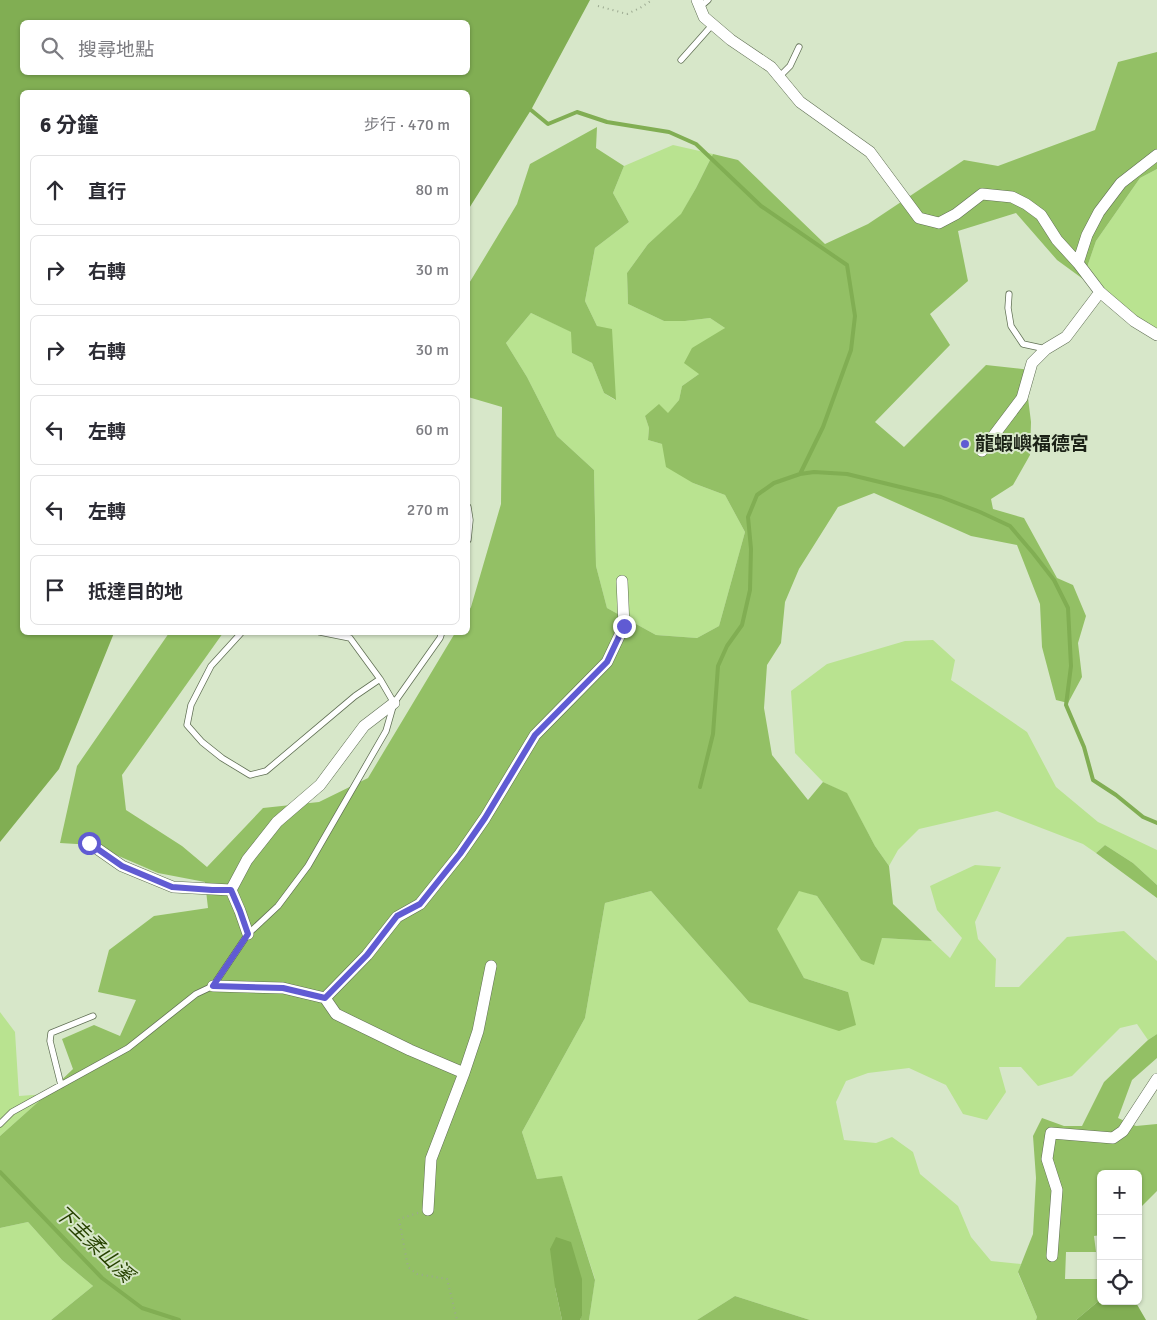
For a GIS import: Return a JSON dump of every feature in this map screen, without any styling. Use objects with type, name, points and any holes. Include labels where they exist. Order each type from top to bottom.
[{"type":"street","points":[[702,2],[704,17],[731,40],[771,67],[800,102],[870,152],[919,218],[938,223],[956,214],[982,194],[1012,197],[1041,215],[1057,240],[1078,263],[1100,292],[1134,321],[1157,335]]},
{"type":"street","points":[[1078,263],[1087,235],[1099,212],[1121,183],[1157,155]]},
{"type":"street","points":[[982,451],[1022,398],[1032,363],[1046,349],[1066,337],[1100,292]]},
{"type":"street","points":[[325,998],[367,955],[397,916],[420,904],[460,854],[485,818],[535,735],[607,662],[624,626],[622,581]]},
{"type":"street","points":[[231,890],[247,860],[277,822],[320,785],[364,726],[394,703]]},
{"type":"street","points":[[89,843],[122,866],[172,887],[231,890]]},
{"type":"street","points":[[231,890],[248,934]]},
{"type":"street","points":[[428,1210],[431,1159],[478,1031],[491,966]]},
{"type":"street","points":[[213,986],[283,988],[325,998],[336,1014],[410,1050],[464,1073]]},
{"type":"street","points":[[1052,1256],[1057,1190],[1047,1159],[1051,1133],[1113,1138],[1123,1131],[1157,1079]]},
{"type":"lane","points":[[681,60],[713,24]]},
{"type":"lane","points":[[779,77],[790,66],[799,47]]},
{"type":"lane","points":[[1009,294],[1008,308],[1011,326],[1023,344],[1046,349]]},
{"type":"lane","points":[[239,635],[211,666],[191,705],[187,725],[202,742],[250,775],[266,771],[355,696],[380,679]]},
{"type":"lane","points":[[335,635],[350,638],[380,679],[394,703]]},
{"type":"lane","points":[[0,1124],[12,1112],[128,1048],[196,994],[213,986],[248,934],[278,906],[308,866],[386,731],[394,703],[441,635]]},
{"type":"lane","points":[[61,1085],[50,1041],[51,1033],[93,1016]]},
{"type":"path","points":[[598,6],[627,14],[652,0]]},
{"type":"path","points":[[428,1210],[399,1219],[408,1267],[417,1274],[447,1279],[457,1320]]},
{"type":"shaded area","points":[[0,0],[590,0],[531,110],[470,207],[470,90],[20,90],[20,635],[113,635],[59,769],[0,842]]},
{"type":"shaded area","points":[[1157,52],[1157,169],[1140,178],[1096,241],[1083,279],[1057,260],[1016,213],[958,231],[968,281],[930,314],[950,345],[875,422],[904,447],[986,365],[1031,370],[1028,398],[1031,422],[1030,455],[1013,485],[991,499],[993,509],[1024,518],[1057,578],[1073,585],[1086,616],[1078,643],[1082,677],[1068,703],[1056,700],[1042,647],[1040,604],[1017,545],[971,536],[874,493],[838,507],[799,569],[785,602],[781,643],[767,665],[764,708],[772,755],[808,800],[823,782],[847,793],[875,846],[889,866],[893,904],[932,941],[882,938],[874,965],[861,960],[817,896],[799,891],[777,929],[804,978],[848,992],[856,1025],[839,1031],[749,1002],[651,891],[605,903],[585,1018],[522,1132],[537,1179],[562,1176],[595,1280],[589,1320],[580,1320],[582,1315],[555,1287],[562,1320],[51,1320],[93,1286],[62,1260],[28,1222],[0,1228],[0,1136],[73,1069],[62,1039],[94,1025],[120,1036],[136,1000],[98,992],[109,950],[154,916],[208,908],[205,882],[158,873],[93,845],[60,843],[77,766],[168,635],[222,635],[122,775],[126,810],[182,846],[207,867],[263,808],[319,802],[368,778],[454,635],[470,635],[470,609],[501,504],[502,407],[470,398],[470,282],[517,204],[530,164],[597,127],[596,148],[624,166],[613,193],[629,222],[595,248],[585,301],[597,326],[612,329],[616,400],[604,393],[592,363],[572,353],[571,332],[531,313],[506,343],[527,377],[557,436],[594,470],[596,566],[607,608],[656,635],[697,638],[719,626],[745,532],[725,495],[693,483],[666,467],[662,444],[648,440],[649,428],[645,416],[659,404],[668,413],[679,400],[682,386],[699,374],[684,363],[692,348],[725,328],[710,318],[664,321],[628,304],[627,273],[648,244],[681,214],[713,154],[738,160],[825,244],[868,224],[964,160],[998,166],[1095,130],[1118,62]]},
{"type":"shaded area","points":[[673,145],[713,154],[681,215],[648,244],[627,273],[628,304],[664,321],[710,318],[725,328],[699,374],[682,386],[679,400],[668,414],[645,416],[649,428],[648,440],[662,444],[693,483],[725,495],[745,532],[719,626],[697,638],[656,635],[607,608],[596,566],[594,470],[557,436],[527,377],[506,343],[531,313],[572,332],[572,353],[592,363],[604,393],[615,400],[597,326],[585,301],[595,248],[629,222],[613,193],[624,166]]},
{"type":"shaded area","points":[[1157,169],[1157,334],[1114,304],[1083,279],[1096,241],[1140,178]]},
{"type":"shaded area","points":[[933,640],[955,660],[951,680],[1027,732],[1056,787],[1098,822],[1157,850],[1157,885],[1133,863],[1105,845],[1096,853],[1083,844],[997,811],[919,829],[898,850],[889,866],[875,846],[847,794],[823,782],[795,753],[791,691],[827,664],[905,641]]},
{"type":"shaded area","points":[[1105,845],[1133,863],[1157,885],[1157,898],[1096,853]]},
{"type":"shaded area","points":[[975,865],[1001,867],[975,922],[978,939],[996,959],[995,987],[1019,987],[1067,937],[1124,931],[1157,961],[1157,1034],[1148,1040],[1137,1024],[1120,1028],[1072,1076],[1038,1086],[1021,1067],[999,1067],[1006,1092],[987,1120],[963,1114],[946,1085],[909,1068],[868,1073],[846,1081],[836,1102],[844,1140],[876,1143],[892,1137],[913,1152],[920,1174],[958,1206],[971,1237],[991,1261],[1021,1264],[1018,1273],[1037,1317],[1036,1320],[810,1320],[735,1296],[697,1320],[589,1320],[595,1279],[562,1177],[537,1179],[522,1132],[585,1018],[605,903],[651,891],[749,1002],[848,992],[804,978],[776,929],[799,890],[817,896],[861,960],[882,938],[932,941],[950,958],[962,938],[937,910],[930,886]]},
{"type":"shaded area","points":[[0,1012],[15,1032],[19,1096],[47,1094],[0,1136]]},
{"type":"shaded area","points":[[1157,1034],[1157,1058],[1132,1080],[1118,1118],[1136,1126],[1157,1124],[1157,1191],[1142,1206],[1142,1170],[1097,1170],[1097,1236],[1094,1236],[1096,1252],[1066,1252],[1065,1279],[1097,1279],[1097,1302],[1076,1320],[1036,1320],[1037,1317],[1018,1272],[1033,1234],[1036,1178],[1033,1136],[1042,1118],[1064,1126],[1082,1126],[1104,1082],[1148,1040]]},
{"type":"shaded area","points":[[28,1222],[62,1260],[93,1286],[51,1320],[0,1320],[0,1228]]},
{"type":"shaded area","points":[[556,1237],[571,1242],[582,1279],[582,1316],[580,1320],[562,1320],[550,1249]]},
{"type":"shaded area","points":[[735,1296],[810,1320],[697,1320]]},
{"type":"shaded area","points":[[1097,1302],[1097,1305],[1137,1305],[1146,1320],[1076,1320]]},
{"type":"waterway","points":[[531,110],[548,124],[577,112],[607,122],[669,132],[696,144],[761,206],[847,265],[855,316],[851,350],[823,427],[800,474],[774,483],[757,495],[748,517],[751,549],[750,590],[742,625],[727,646],[718,666],[713,734],[700,787]]},
{"type":"waterway","points":[[800,474],[814,472],[847,474],[941,497],[1010,526],[1054,580],[1068,608],[1071,666],[1066,705],[1084,747],[1093,780],[1116,795],[1143,817],[1157,823]]},
{"type":"waterway","name":"下圭柔山溪","points":[[0,1172],[102,1278],[142,1308],[179,1320]]},
{"type":"place","name":"龍蝦嶼福德宮","points":[[965,444]]},
{"type":"route","points":[[89,843],[122,866],[172,887],[231,890],[248,934],[213,986],[283,988],[325,998],[367,955],[397,916],[420,904],[460,854],[485,818],[535,735],[607,662],[624,626]]}]
